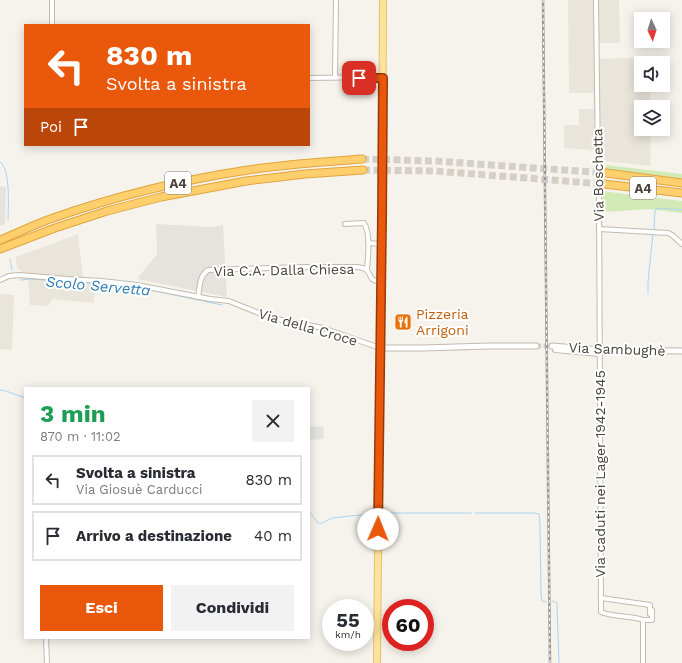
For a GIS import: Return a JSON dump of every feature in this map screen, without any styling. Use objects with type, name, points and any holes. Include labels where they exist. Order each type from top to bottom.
[{"type":"highway","name":"A4","points":[[0,240],[53,218],[106,201],[160,187],[247,170],[306,163],[362,159]]},
{"type":"highway","name":"A4","points":[[0,249],[62,225],[107,211],[161,197],[246,181],[305,174],[363,170]]},
{"type":"highway","name":"A4","points":[[606,173],[682,183]]},
{"type":"highway","name":"A4","points":[[604,184],[682,193]]},
{"type":"main road","points":[[377,663],[382,244],[383,0]]},
{"type":"street","points":[[52,0],[52,24]]},
{"type":"street","points":[[335,77],[336,0]]},
{"type":"street","name":"Via Boschetta","points":[[596,0],[599,194],[599,352]]},
{"type":"street","points":[[310,78],[383,78]]},
{"type":"street","points":[[345,224],[364,224],[367,228],[367,269]]},
{"type":"street","points":[[599,228],[668,234],[672,235],[682,244]]},
{"type":"street","points":[[368,243],[382,244]]},
{"type":"street","name":"Via C.A. Dalla Chiesa","points":[[198,297],[201,278],[208,270],[358,267],[367,269],[373,281],[381,283]]},
{"type":"street","name":"Via della Croce","points":[[0,280],[9,276],[19,275],[102,281],[138,285],[210,300],[229,301],[271,318],[324,328],[380,348]]},
{"type":"street","points":[[380,348],[536,346]]},
{"type":"street","name":"Via Sambughè","points":[[553,348],[599,352],[682,351]]},
{"type":"street","name":"Via caduti nei Lager 1942-1945","points":[[599,352],[601,612],[612,616],[639,618],[644,620]]},
{"type":"street","name":"Via caduti nei Lager 1942-1945","points":[[601,598],[650,605],[650,614]]},
{"type":"street","points":[[643,663],[644,620],[652,620],[653,604]]},
{"type":"street","points":[[46,639],[47,663]]},
{"type":"shaded area","points":[[568,0],[619,0],[620,43],[598,43],[599,59],[634,58],[634,92],[650,92],[650,100],[634,100],[634,136],[650,136],[651,166],[596,160],[595,150],[564,148],[564,125],[579,125],[579,109],[594,109],[593,93],[569,93]]},
{"type":"shaded area","points":[[0,186],[6,187],[5,224],[0,226]]},
{"type":"shaded area","points":[[156,224],[209,227],[220,226],[223,224],[227,297],[137,279],[157,254]]},
{"type":"shaded area","points":[[78,234],[83,277],[24,273],[18,269],[16,257]]},
{"type":"shaded area","points":[[28,276],[95,280],[94,303],[53,299],[48,306],[30,305]]},
{"type":"shaded area","points":[[0,294],[14,295],[12,350],[0,349]]},
{"type":"shaded area","points":[[323,426],[324,439],[310,440],[310,427]]},
{"type":"green space","points":[[606,165],[682,174],[682,179],[605,170]]},
{"type":"green space","points":[[602,191],[682,201],[682,213],[650,209],[602,212]]},
{"type":"waterway","name":"Scolo Servetta","points":[[0,162],[4,166],[6,172],[8,220]]},
{"type":"waterway","points":[[654,230],[656,209],[662,208],[682,210]]},
{"type":"waterway","points":[[648,294],[653,233]]},
{"type":"waterway","name":"Scolo Servetta","points":[[10,259],[12,270]]},
{"type":"waterway","name":"Scolo Servetta","points":[[20,280],[31,279],[132,286],[222,305]]},
{"type":"waterway","points":[[0,390],[24,398]]},
{"type":"waterway","points":[[310,512],[320,524],[332,518],[374,514]]},
{"type":"waterway","points":[[382,513],[471,513]]},
{"type":"waterway","points":[[475,513],[539,514],[541,595],[542,601],[546,602]]},
{"type":"waterway","points":[[552,601],[557,603],[559,663]]},
{"type":"tunnel","points":[[362,159],[435,161],[606,173]]},
{"type":"tunnel","points":[[363,170],[435,171],[604,184]]},
{"type":"tunnel","points":[[536,346],[552,346]]},
{"type":"railway","points":[[543,0],[550,663]]},
{"type":"place","name":"Pizzeria Arrigoni","points":[[403,322]]},
{"type":"route","points":[[359,78],[383,78],[378,529]]}]
